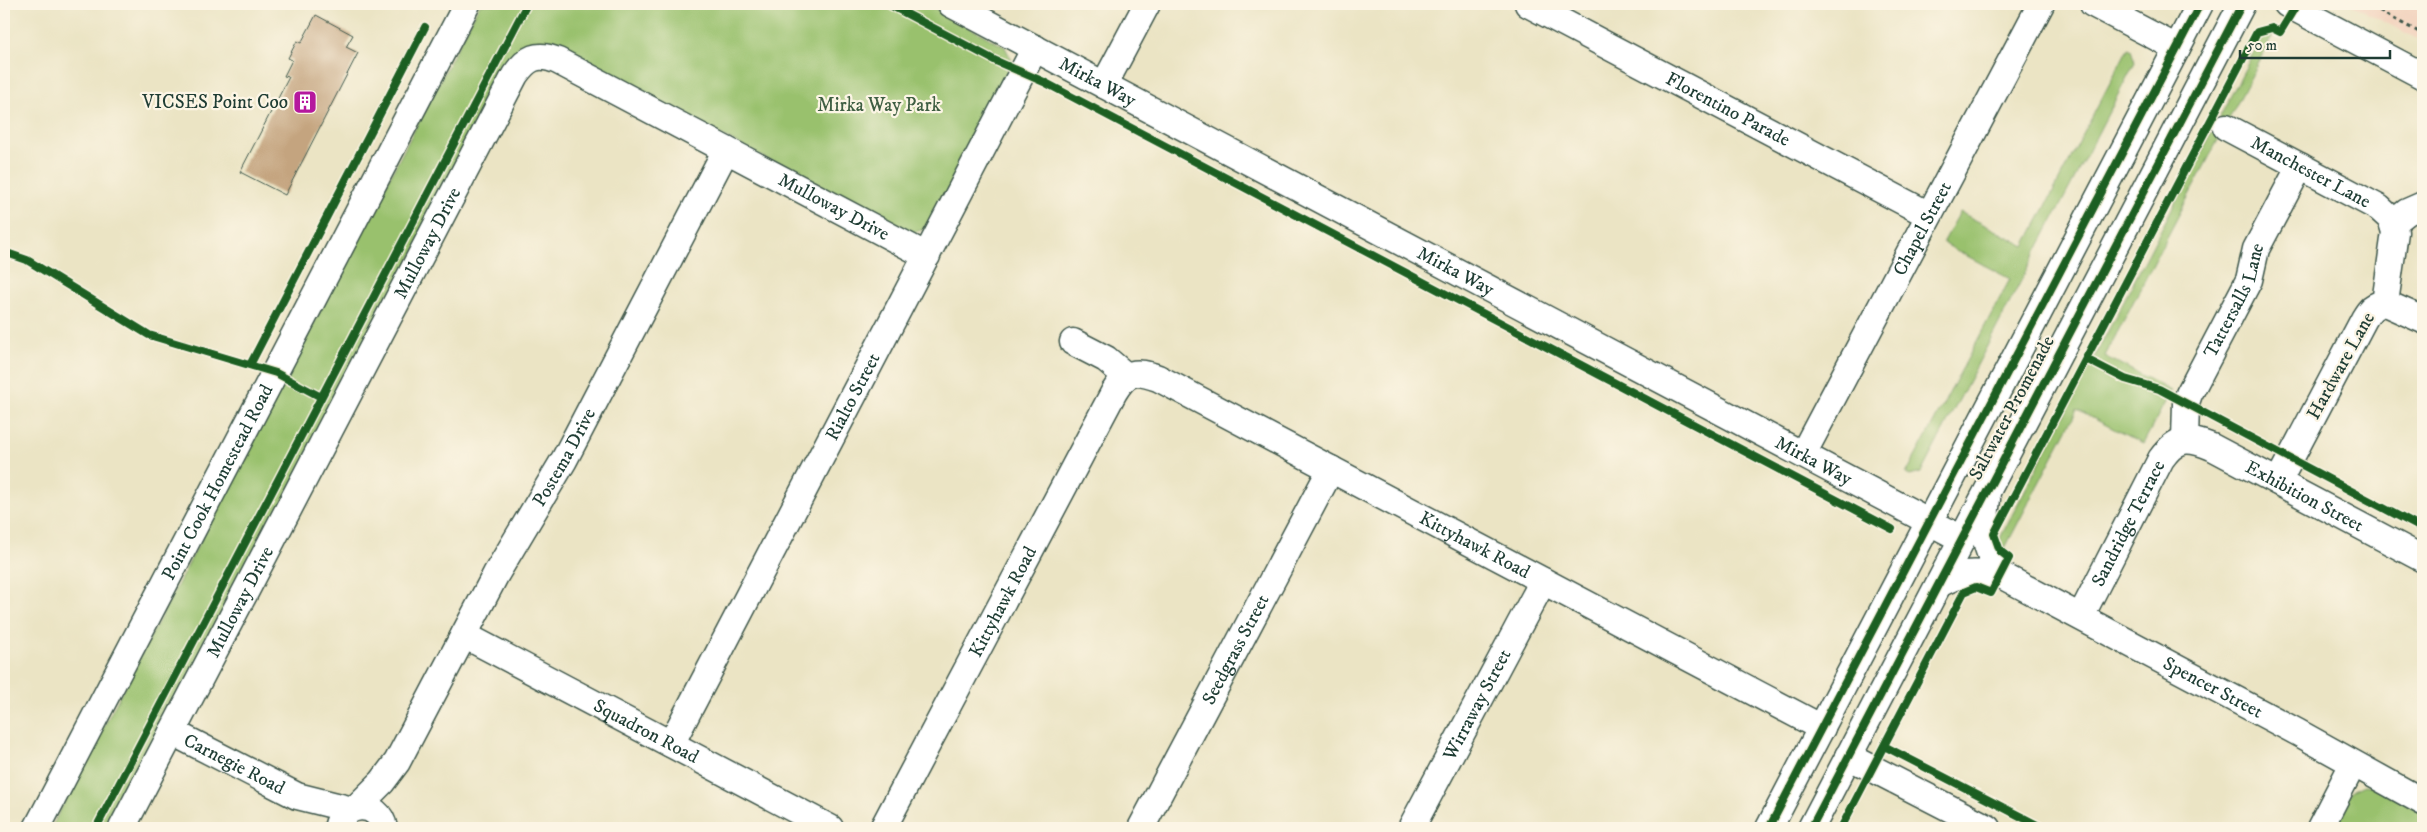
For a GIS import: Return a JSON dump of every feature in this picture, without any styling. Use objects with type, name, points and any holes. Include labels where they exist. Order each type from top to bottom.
[{"type":"street","name":"Point Cook Homestead Road","points":[[37,828],[467,4]]},
{"type":"street","name":"Mirka Way","points":[[951,4],[1930,520],[1962,539]]},
{"type":"street","points":[[1104,85],[1148,4]]},
{"type":"street","name":"Florentino Parade","points":[[1528,4],[1928,215]]},
{"type":"street","name":"Chapel Street","points":[[1803,454],[2041,4]]},
{"type":"street","points":[[2094,4],[2177,48]]},
{"type":"street","name":"Saltwater Promenade","points":[[1769,828],[2200,4]]},
{"type":"street","name":"Saltwater Promenade","points":[[1811,828],[2242,4]]},
{"type":"street","points":[[2287,4],[2423,76]]},
{"type":"street","name":"Rialto Street","points":[[671,744],[1035,48]]},
{"type":"street","name":"Mulloway Drive","points":[[122,828],[515,75],[530,58],[544,56],[558,61],[927,256]]},
{"type":"street","name":"Manchester Lane","points":[[2226,127],[2379,208],[2393,222]]},
{"type":"street","name":"Postema Drive","points":[[347,815],[382,782],[396,762],[496,574],[568,453],[726,150]]},
{"type":"street","name":"Tattersalls Lane","points":[[2185,440],[2186,403],[2189,394],[2249,280],[2256,249],[2300,166]]},
{"type":"street","points":[[2393,222],[2407,212],[2423,205]]},
{"type":"street","name":"Hardware Lane","points":[[2278,482],[2370,308],[2376,304],[2385,303],[2395,240],[2393,222]]},
{"type":"street","points":[[2385,303],[2423,320]]},
{"type":"street","points":[[1073,342],[1106,359],[1126,376]]},
{"type":"street","name":"Kittyhawk Road","points":[[883,828],[1114,392],[1126,376],[1136,372],[1158,378],[1822,728]]},
{"type":"street","name":"Exhibition Street","points":[[2185,440],[2196,440],[2212,447],[2423,559]]},
{"type":"street","name":"Sandridge Terrace","points":[[2081,616],[2161,459],[2169,449],[2185,440]]},
{"type":"street","name":"Seedgrass Street","points":[[1141,828],[1331,469]]},
{"type":"street","points":[[1989,487],[1984,520],[1985,540],[1987,550],[2000,575]]},
{"type":"street","name":"Spencer Street","points":[[1938,584],[1970,573],[2000,575],[2081,616],[2423,802]]},
{"type":"street","name":"Wirraway Street","points":[[1412,828],[1543,581]]},
{"type":"street","name":"Squadron Road","points":[[464,635],[830,828]]},
{"type":"street","name":"Carnegie Road","points":[[172,732],[297,796],[347,815],[371,809],[384,826]]},
{"type":"street","points":[[1848,756],[1988,828]]},
{"type":"street","name":"Postema Drive","points":[[384,826],[396,762]]},
{"type":"street","points":[[2320,828],[2353,764]]},
{"type":"street","name":"Carnegie Road","points":[[297,796],[331,828]]},
{"type":"path","points":[[2365,4],[2423,34]]},
{"type":"shaded area","points":[[2350,4],[2423,4],[2423,42]]},
{"type":"green space","name":"Mirka Way Park","points":[[480,4],[927,4],[1005,47],[1012,61],[1012,71],[930,225],[922,230],[910,232],[897,228],[549,44],[536,43],[524,47],[518,53],[112,828],[51,828]]},
{"type":"green space","points":[[2274,33],[2105,356],[2171,391],[2143,444],[2077,410],[2004,550],[2000,538],[2262,36]]},
{"type":"green space","points":[[2128,48],[2131,50],[2135,62],[1921,473],[1910,476],[1906,474],[2010,279],[1943,243],[1960,212],[2025,246]]},
{"type":"green space","points":[[2364,785],[2376,786],[2423,811],[2423,828],[2329,828],[2351,791]]},
{"type":"building","name":"VICSES Point Coo","points":[[316,15],[353,35],[346,47],[358,53],[285,195],[240,172],[289,77],[284,76],[292,60],[288,58],[297,41],[301,43]]},
{"type":"cycle path","points":[[96,828],[527,4]]},
{"type":"cycle path","points":[[888,4],[996,61],[1044,82],[1892,529]]},
{"type":"cycle path","points":[[1769,828],[2200,4]]},
{"type":"cycle path","points":[[1811,828],[2242,4]]},
{"type":"cycle path","points":[[1841,828],[1964,592],[1976,587],[1991,593],[2009,558],[2000,551],[1994,534],[2257,32],[2272,28],[2280,32],[2297,4]]},
{"type":"cycle path","points":[[250,365],[425,27]]},
{"type":"cycle path","points":[[4,252],[27,260],[149,335],[276,373],[321,397]]},
{"type":"cycle path","points":[[2086,359],[2125,379],[2159,389],[2423,529]]},
{"type":"cycle path","points":[[1884,746],[2043,828]]},
{"type":"place","name":"VICSES Point Coo","points":[[305,102]]}]
